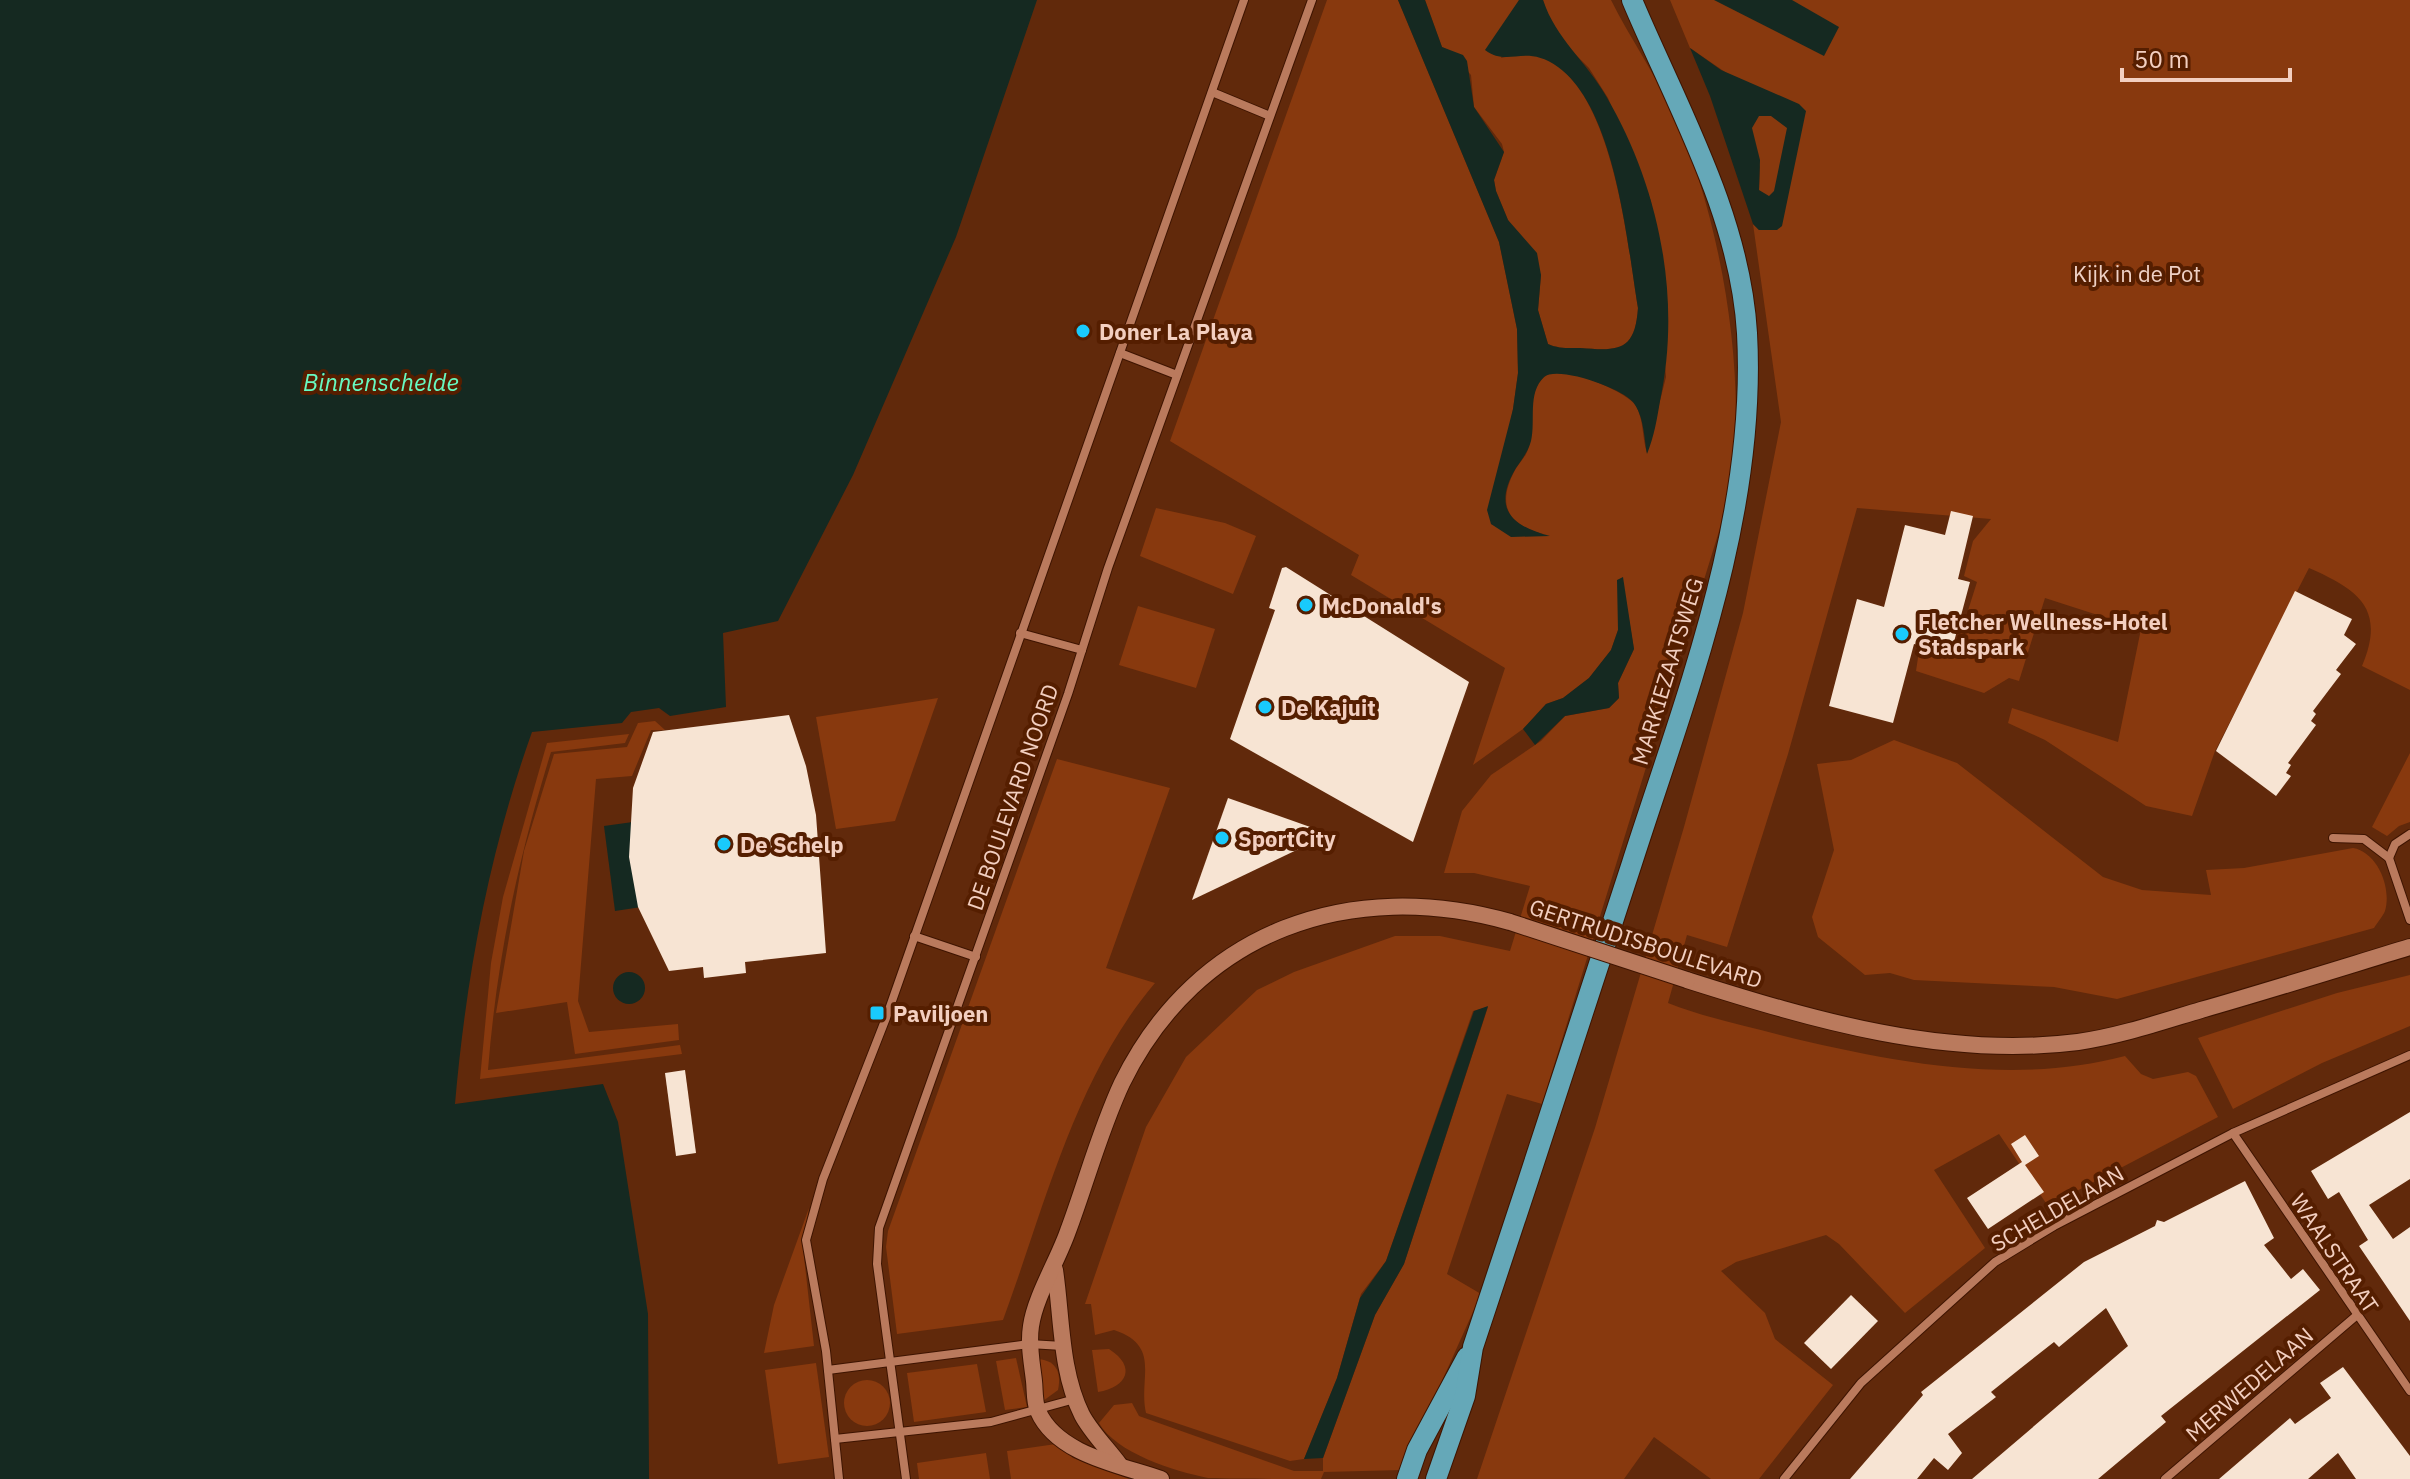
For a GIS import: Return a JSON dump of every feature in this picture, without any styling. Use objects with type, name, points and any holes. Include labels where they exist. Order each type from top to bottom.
[{"type":"main road","name":"MARKIEZAATSWEG","points":[[1436,1479],[1465,1396],[1473,1347],[1585,1013],[1721,579],[1743,443],[1747,332],[1733,255],[1703,157],[1632,0]]},
{"type":"main road","name":"MARKIEZAATSWEG","points":[[1407,1479],[1417,1450],[1473,1347]]},
{"type":"street","points":[[839,1479],[826,1351],[806,1240],[823,1179],[914,936],[1244,0]]},
{"type":"street","name":"DE BOULEVARD NOORD","points":[[906,1479],[877,1264],[879,1228],[1177,375],[1312,0]]},
{"type":"street","points":[[1212,92],[1270,116]]},
{"type":"street","points":[[1120,353],[1177,375]]},
{"type":"street","points":[[1020,633],[1082,650]]},
{"type":"street","points":[[2389,858],[2395,844],[2410,834]]},
{"type":"street","points":[[2333,838],[2364,839],[2389,858],[2410,920]]},
{"type":"street","name":"GERTRUDISBOULEVARD","points":[[1038,1410],[1029,1344],[1031,1324],[1055,1270],[1122,1084],[1163,1019],[1189,989],[1234,955],[1281,930],[1337,912],[1378,905],[1448,908],[1510,922],[1786,1011],[1919,1039],[1971,1044],[2065,1042],[2129,1031],[2410,947]]},
{"type":"street","points":[[914,936],[976,957]]},
{"type":"street","name":"SCHELDELAAN","points":[[1784,1479],[1861,1383],[1995,1262],[2054,1226],[2233,1133],[2410,1055]]},
{"type":"street","name":"WAALSTRAAT","points":[[2233,1133],[2410,1391]]},
{"type":"street","name":"GERTRUDISBOULEVARD","points":[[1055,1270],[1064,1346],[1075,1399],[1084,1419],[1120,1465]]},
{"type":"street","name":"MERWEDELAAN","points":[[2165,1479],[2356,1316]]},
{"type":"street","points":[[828,1370],[1029,1344],[1064,1346]]},
{"type":"street","points":[[835,1439],[991,1422],[1075,1399]]},
{"type":"street","points":[[1038,1410],[1056,1434],[1078,1451],[1161,1479]]},
{"type":"green space","points":[[1327,0],[1398,0],[1499,242],[1517,329],[1518,373],[1491,524],[1547,535],[1515,520],[1507,505],[1506,495],[1515,470],[1528,449],[1533,398],[1545,377],[1559,371],[1576,375],[1613,389],[1631,401],[1640,417],[1647,453],[1666,377],[1651,201],[1608,98],[1589,68],[1566,45],[1550,21],[1543,0],[1611,0],[1673,112],[1702,189],[1722,275],[1734,362],[1735,444],[1720,528],[1542,1104],[1507,1094],[1447,1274],[1481,1294],[1402,1470],[1324,1472],[1321,1479],[1208,1478],[1179,1471],[1132,1452],[1107,1434],[1099,1423],[1114,1405],[1132,1403],[1139,1416],[1294,1471],[1323,1471],[1323,1458],[1375,1315],[1404,1264],[1488,1007],[1473,1011],[1386,1261],[1361,1294],[1337,1378],[1304,1459],[1290,1461],[1146,1413],[1145,1364],[1138,1345],[1114,1330],[1095,1335],[1091,1304],[1085,1304],[1146,1127],[1186,1057],[1257,990],[1294,972],[1395,936],[1440,936],[1510,951],[1530,886],[1474,873],[1444,873],[1462,811],[1491,775],[1541,741],[1565,716],[1609,708],[1619,698],[1618,683],[1634,649],[1622,578],[1618,630],[1611,650],[1589,678],[1563,698],[1546,704],[1523,729],[1473,765],[1505,668],[1351,575],[1359,555],[1170,441]]},
{"type":"green space","points":[[1425,0],[1519,0],[1501,58],[1538,55],[1563,70],[1584,96],[1600,129],[1612,166],[1638,308],[1633,333],[1622,346],[1605,349],[1564,348],[1548,344],[1538,310],[1541,275],[1508,220],[1496,191],[1494,180],[1504,152],[1502,144],[1474,107],[1471,75],[1450,51],[1442,47]]},
{"type":"green space","name":"Kijk in de Pot","points":[[1670,0],[2410,0],[2410,690],[2362,666],[2371,630],[2363,604],[2342,585],[2309,568],[2215,751],[2192,816],[2146,806],[2045,740],[2008,723],[2012,708],[2118,742],[2141,629],[2045,598],[2019,681],[2009,678],[1984,693],[1916,671],[1919,651],[1954,655],[1977,582],[1964,576],[1973,541],[1991,519],[1857,508],[1788,754],[1727,947],[1687,935],[1668,1003],[1709,1017],[1822,1045],[1952,1067],[2039,1069],[2083,1065],[2125,1056],[2141,1074],[2153,1079],[2188,1072],[2196,1076],[2218,1117],[2048,1206],[1999,1134],[1934,1170],[1985,1248],[1905,1313],[1839,1244],[1826,1235],[1736,1262],[1721,1271],[1765,1313],[1775,1339],[1833,1385],[1759,1479],[1711,1479],[1654,1437],[1624,1479],[1477,1479],[1595,1128],[1684,827],[1743,613],[1781,422],[1753,224],[1759,230],[1764,195],[1759,191],[1760,167],[1725,72],[1690,48]]},
{"type":"green space","points":[[1156,508],[1225,523],[1256,536],[1233,594],[1140,556]]},
{"type":"green space","points":[[1138,606],[1215,629],[1196,688],[1119,665]]},
{"type":"green space","points":[[938,698],[895,821],[836,829],[816,717]]},
{"type":"green space","points":[[655,721],[665,730],[651,730],[632,776],[596,779],[578,1001],[589,1032],[678,1024],[679,1040],[575,1054],[567,1002],[496,1013],[524,851],[554,754],[627,747],[638,723]]},
{"type":"green space","points":[[629,734],[625,743],[551,752],[510,909],[488,1070],[680,1045],[682,1054],[480,1079],[491,963],[503,897],[547,743]]},
{"type":"green space","points":[[1894,740],[1957,763],[2103,877],[2142,890],[2211,895],[2206,870],[2244,868],[2353,848],[2369,856],[2381,872],[2386,892],[2385,911],[2374,928],[2117,999],[2054,987],[1914,980],[1890,973],[1865,975],[1818,937],[1812,917],[1834,850],[1817,764],[1851,760]]},
{"type":"green space","points":[[2410,753],[2410,822],[2387,836],[2372,827]]},
{"type":"green space","points":[[1057,759],[1170,788],[1106,968],[1155,983],[1103,1059],[1083,1101],[1048,1188],[1003,1320],[897,1334],[886,1247],[888,1231]]},
{"type":"green space","points":[[2410,975],[2410,1026],[2322,1063],[2233,1109],[2198,1038],[2337,993]]},
{"type":"green space","points":[[809,1208],[803,1248],[814,1346],[764,1353],[774,1305]]},
{"type":"green space","points":[[1109,1349],[1123,1363],[1125,1375],[1116,1386],[1098,1392],[1092,1350]]},
{"type":"green space","points":[[1016,1358],[1027,1407],[1005,1410],[996,1361]]},
{"type":"green space","points":[[1035,1359],[1048,1361],[1056,1367],[1059,1377],[1058,1390],[1043,1401]]},
{"type":"green space","points":[[816,1363],[829,1457],[778,1464],[765,1370]]},
{"type":"green space","points":[[977,1364],[986,1412],[914,1422],[907,1373]]},
{"type":"green space","points":[[867,1380],[883,1387],[890,1403],[883,1419],[867,1426],[851,1419],[844,1403],[851,1387]]},
{"type":"green space","points":[[1056,1444],[1073,1458],[1129,1479],[1011,1479],[1007,1451]]},
{"type":"green space","points":[[986,1453],[990,1479],[919,1479],[917,1463]]},
{"type":"water","name":"Binnenschelde","points":[[0,0],[1037,0],[956,237],[853,475],[778,621],[723,633],[726,707],[670,716],[659,708],[631,712],[622,723],[532,732],[503,823],[473,962],[455,1104],[603,1084],[618,1122],[648,1314],[649,1479],[0,1479]]},
{"type":"water","points":[[1398,0],[1425,0],[1442,47],[1463,55],[1467,61],[1474,107],[1504,152],[1494,180],[1496,191],[1508,220],[1537,253],[1541,275],[1538,310],[1548,344],[1564,348],[1605,349],[1622,346],[1633,333],[1638,308],[1616,179],[1593,113],[1578,87],[1546,60],[1526,56],[1502,57],[1485,50],[1519,0],[1543,0],[1563,38],[1598,83],[1640,167],[1652,205],[1667,283],[1668,323],[1666,362],[1652,441],[1647,454],[1639,414],[1627,396],[1575,376],[1551,374],[1544,377],[1534,399],[1531,441],[1509,482],[1506,504],[1516,521],[1550,536],[1511,537],[1491,524],[1487,510],[1513,409],[1518,373],[1517,329],[1499,242]]},
{"type":"water","points":[[1714,0],[1792,0],[1839,27],[1824,56]]},
{"type":"water","points":[[1690,48],[1721,70],[1799,104],[1806,111],[1782,226],[1777,230],[1759,230],[1753,224],[1710,96]],"holes":[[[1759,116],[1771,116],[1787,128],[1774,191],[1769,196],[1759,190],[1760,160],[1752,128]]]},
{"type":"water","points":[[1623,577],[1634,649],[1618,683],[1619,698],[1609,708],[1565,716],[1535,745],[1523,729],[1546,704],[1563,698],[1589,678],[1611,650],[1618,630],[1617,580]]},
{"type":"water","points":[[640,821],[648,906],[615,911],[604,826]]},
{"type":"water","points":[[629,972],[640,977],[645,988],[640,999],[629,1004],[618,999],[613,988],[618,977]]},
{"type":"water","points":[[1488,1006],[1404,1264],[1375,1315],[1323,1458],[1304,1459],[1337,1378],[1360,1298],[1386,1261],[1474,1011]]},
{"type":"building","name":"Fletcher Wellness-Hotel Stadspark","points":[[1951,511],[1973,516],[1958,579],[1970,582],[1951,653],[1914,644],[1893,723],[1829,706],[1857,599],[1884,607],[1905,525],[1945,535]]},
{"type":"building","points":[[1286,567],[1469,682],[1413,842],[1230,739],[1275,610],[1269,608],[1282,568]]},
{"type":"building","points":[[2295,591],[2352,619],[2344,635],[2356,644],[2336,670],[2341,674],[2313,711],[2316,714],[2311,721],[2316,725],[2288,763],[2291,765],[2286,773],[2291,776],[2276,796],[2216,751]]},
{"type":"building","name":"De Schelp","points":[[789,715],[806,766],[816,815],[826,953],[745,962],[746,973],[704,978],[703,967],[669,971],[638,907],[629,857],[633,788],[653,732]]},
{"type":"building","points":[[1228,798],[1330,834],[1192,900]]},
{"type":"building","points":[[685,1070],[696,1153],[676,1156],[665,1073]]},
{"type":"building","points":[[2410,1112],[2410,1179],[2369,1205],[2393,1239],[2410,1227],[2410,1321],[2359,1246],[2368,1240],[2339,1192],[2328,1199],[2311,1171]]},
{"type":"building","points":[[2025,1135],[2039,1156],[2025,1165],[2044,1192],[1988,1229],[1967,1198],[2022,1162],[2011,1144]]},
{"type":"building","points":[[2245,1181],[2274,1238],[2264,1245],[2291,1279],[2303,1269],[2320,1290],[2161,1416],[2166,1422],[2098,1479],[1972,1479],[2128,1346],[2106,1308],[2059,1347],[2054,1342],[2021,1368],[1991,1392],[1996,1397],[1948,1434],[1962,1453],[1948,1470],[1934,1458],[1917,1479],[1850,1479],[1923,1395],[1921,1392],[2084,1262],[2155,1226],[2157,1220],[2164,1222]]},
{"type":"building","points":[[1851,1295],[1878,1321],[1831,1369],[1804,1343]]},
{"type":"building","points":[[2343,1367],[2410,1456],[2410,1479],[2356,1479],[2338,1453],[2308,1479],[2219,1479],[2290,1418],[2295,1424],[2331,1398],[2320,1383]]},
{"type":"place","name":"Doner La Playa","points":[[1083,331]]},
{"type":"place","name":"McDonald's","points":[[1306,605]]},
{"type":"place","name":"Fletcher Wellness-Hotel Stadspark","points":[[1902,634]]},
{"type":"place","name":"De Kajuit","points":[[1265,707]]},
{"type":"place","name":"SportCity","points":[[1222,838]]},
{"type":"place","name":"De Schelp","points":[[724,844]]},
{"type":"place","name":"Paviljoen","points":[[877,1013]]}]
